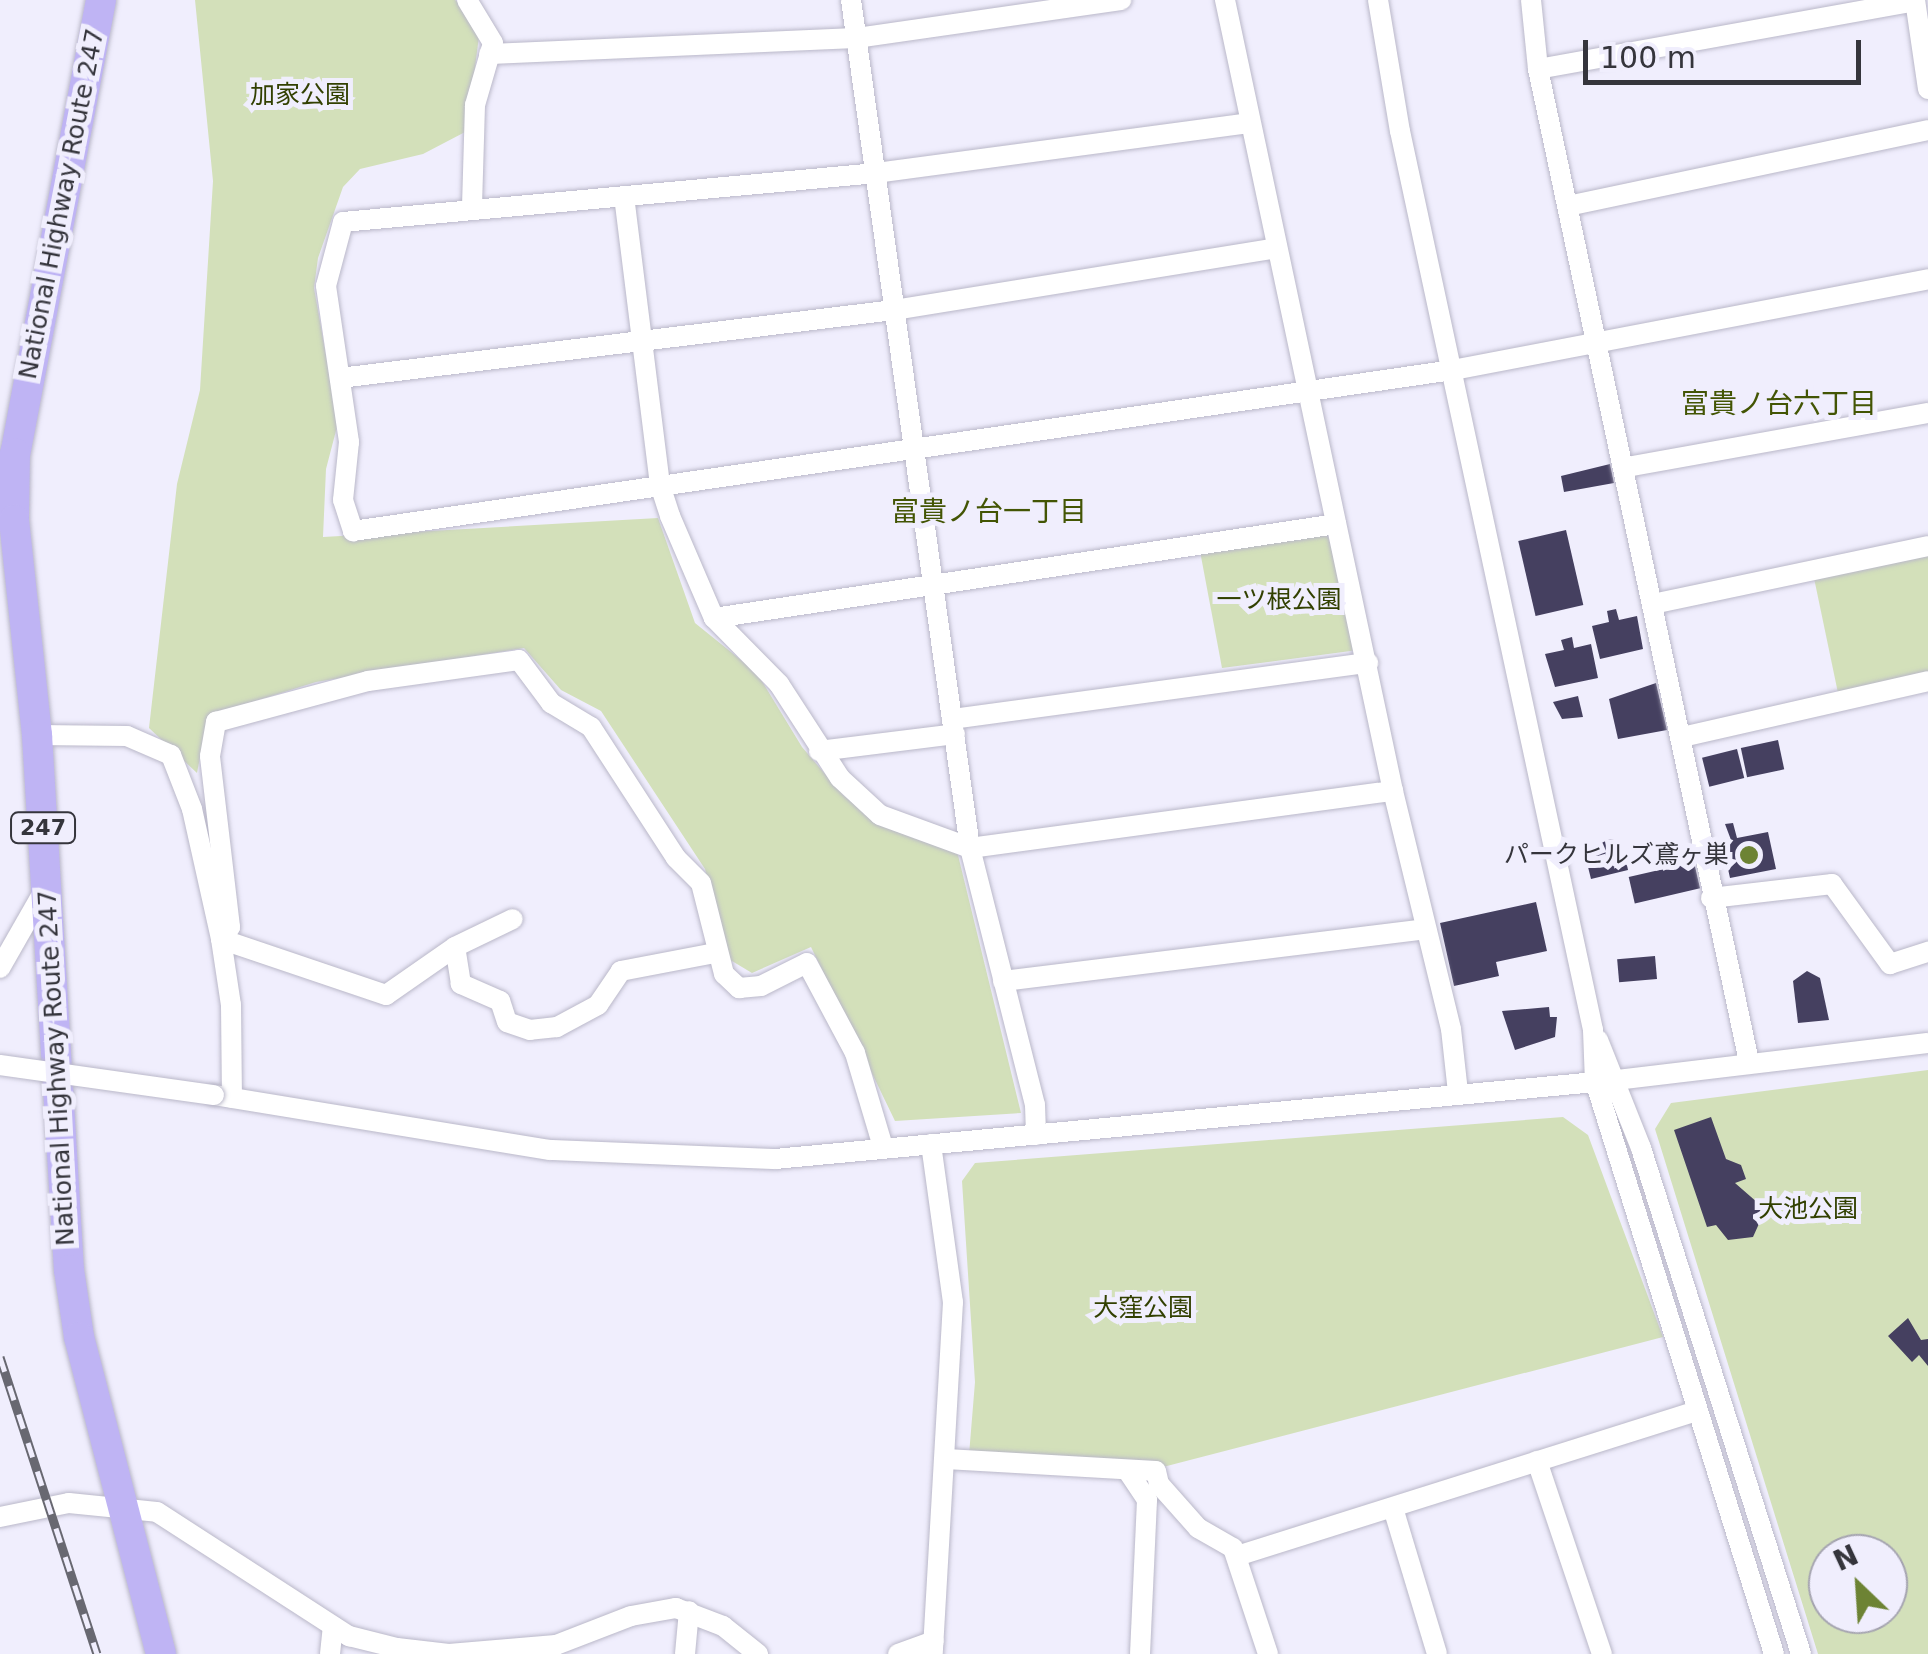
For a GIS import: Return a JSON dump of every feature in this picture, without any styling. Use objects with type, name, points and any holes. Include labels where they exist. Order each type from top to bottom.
[{"type":"highway","name":"National Highway Route 247","points":[[100,0],[7,487],[37,735],[57,1153],[74,1311],[161,1654]]},
{"type":"street","points":[[467,0],[482,16],[493,43],[474,105],[472,207]]},
{"type":"street","points":[[851,0],[970,848],[1034,1105],[1036,1135]]},
{"type":"street","points":[[489,54],[856,38],[1121,0]]},
{"type":"street","points":[[1225,0],[1393,791],[1451,1029],[1458,1092]]},
{"type":"street","points":[[1378,0],[1593,1030],[1595,1082],[1774,1654]]},
{"type":"street","points":[[1531,0],[1538,69],[1626,467],[1711,898],[1748,1062]]},
{"type":"street","points":[[1538,69],[1915,0],[1928,89]]},
{"type":"street","points":[[1250,123],[877,173],[472,207],[343,222],[326,286],[350,442],[343,500],[353,531],[914,452],[1453,370],[1928,279]]},
{"type":"street","points":[[1568,206],[1928,130]]},
{"type":"street","points":[[624,196],[660,485],[714,618],[779,684],[819,751],[880,815],[970,848],[1393,791]]},
{"type":"street","points":[[340,378],[894,310],[1276,248]]},
{"type":"street","points":[[1626,467],[1928,413]]},
{"type":"street","points":[[714,618],[1336,524]]},
{"type":"street","points":[[1653,604],[1928,546]]},
{"type":"street","points":[[220,939],[230,926],[210,756],[216,722],[368,682],[519,660],[552,703],[591,727],[676,858],[700,882],[715,953],[739,988],[761,986],[807,964],[855,1053],[883,1147]]},
{"type":"street","points":[[819,751],[953,726],[1368,663]]},
{"type":"street","points":[[1682,736],[1928,681]]},
{"type":"street","points":[[37,735],[126,736],[171,755],[192,809],[220,939],[223,1096]]},
{"type":"street","points":[[1711,898],[1832,884],[1890,964],[1928,952]]},
{"type":"street","points":[[0,968],[46,887]]},
{"type":"street","points":[[220,939],[386,995],[455,947],[513,920]]},
{"type":"street","points":[[1003,981],[1425,929]]},
{"type":"street","points":[[455,947],[461,984],[500,1001],[506,1022],[530,1030],[556,1028],[598,1005],[621,971],[715,953]]},
{"type":"street","points":[[1593,1030],[1617,1080],[1802,1654]]},
{"type":"street","points":[[0,1065],[223,1096],[550,1150],[676,1160],[774,1159],[1617,1080],[1928,1043]]},
{"type":"street","points":[[898,1654],[934,1647],[953,1302],[931,1144]]},
{"type":"street","points":[[1238,1556],[1696,1411]]},
{"type":"street","points":[[946,1459],[1156,1471],[1159,1484],[1198,1528],[1238,1556],[1268,1654]]},
{"type":"street","points":[[1537,1461],[1602,1654]]},
{"type":"street","points":[[1126,1470],[1148,1500],[1140,1654]]},
{"type":"street","points":[[0,1517],[69,1504],[156,1512],[334,1626],[397,1648],[449,1654],[556,1645],[631,1616],[689,1611],[723,1626],[758,1654]]},
{"type":"street","points":[[1393,1508],[1437,1654]]},
{"type":"street","points":[[685,1654],[689,1611]]},
{"type":"street","points":[[330,1654],[334,1626]]},
{"type":"green space","name":"加家公園","points":[[195,0],[455,0],[472,14],[479,36],[467,131],[423,154],[360,169],[343,187],[318,258],[314,288],[338,423],[326,469],[323,537],[658,518],[695,623],[757,673],[802,747],[843,795],[878,823],[957,851],[1021,1113],[895,1121],[811,947],[752,973],[727,958],[705,869],[601,711],[561,690],[524,648],[316,682],[208,716],[197,773],[149,728],[177,484],[200,390],[213,181]]},
{"type":"green space","name":"一ツ根公園","points":[[1327,532],[1358,650],[1222,668],[1200,551]]},
{"type":"green space","points":[[1928,554],[1928,673],[1838,693],[1814,578]]},
{"type":"green space","name":"大池公園","points":[[1928,1070],[1928,1654],[1818,1654],[1812,1634],[1908,1634],[1908,1534],[1808,1534],[1808,1622],[1655,1129],[1671,1103]]},
{"type":"green space","name":"大窪公園","points":[[1563,1117],[1588,1135],[1663,1337],[1163,1467],[969,1455],[975,1382],[962,1181],[975,1163]]},
{"type":"building","points":[[1610,464],[1614,483],[1564,492],[1561,476]]},
{"type":"building","points":[[1566,530],[1583,605],[1536,616],[1518,541]]},
{"type":"building","points":[[1616,609],[1619,620],[1637,616],[1643,649],[1600,659],[1592,626],[1609,622],[1607,611]]},
{"type":"building","points":[[1572,637],[1574,648],[1591,644],[1598,678],[1555,687],[1545,654],[1564,650],[1561,640]]},
{"type":"building","points":[[1656,683],[1667,730],[1618,739],[1609,699]]},
{"type":"building","points":[[1578,696],[1583,717],[1562,719],[1553,702]]},
{"type":"building","points":[[1778,740],[1784,769],[1747,777],[1741,748]]},
{"type":"building","points":[[1737,749],[1744,778],[1709,787],[1702,758]]},
{"type":"building","name":"パークヒルズ鳶ヶ巣","points":[[1733,823],[1737,838],[1768,832],[1776,869],[1730,878],[1722,842],[1731,840],[1725,824]]},
{"type":"building","points":[[1610,839],[1622,842],[1628,870],[1591,879],[1584,851]]},
{"type":"building","points":[[1694,862],[1700,888],[1635,903],[1629,877]]},
{"type":"building","points":[[1536,902],[1547,951],[1496,962],[1499,976],[1454,986],[1440,923]]},
{"type":"building","points":[[1655,956],[1657,979],[1619,982],[1617,959]]},
{"type":"building","points":[[1807,971],[1820,978],[1829,1020],[1798,1023],[1793,981]]},
{"type":"building","points":[[1549,1007],[1550,1017],[1557,1017],[1555,1037],[1515,1050],[1502,1011]]},
{"type":"building","points":[[1711,1117],[1726,1159],[1741,1165],[1746,1179],[1735,1183],[1758,1203],[1762,1217],[1753,1237],[1728,1240],[1716,1225],[1707,1227],[1674,1130]]},
{"type":"building","points":[[1908,1318],[1921,1340],[1928,1339],[1928,1366],[1919,1355],[1912,1362],[1888,1336]]},
{"type":"railway","points":[[0,1357],[97,1654]]},
{"type":"place","name":"パークヒルズ鳶ヶ巣","points":[[1749,855]]},
{"type":"district","name":"富貴ノ台六丁目","points":[[1779,404]]},
{"type":"district","name":"富貴ノ台一丁目","points":[[989,512]]}]
